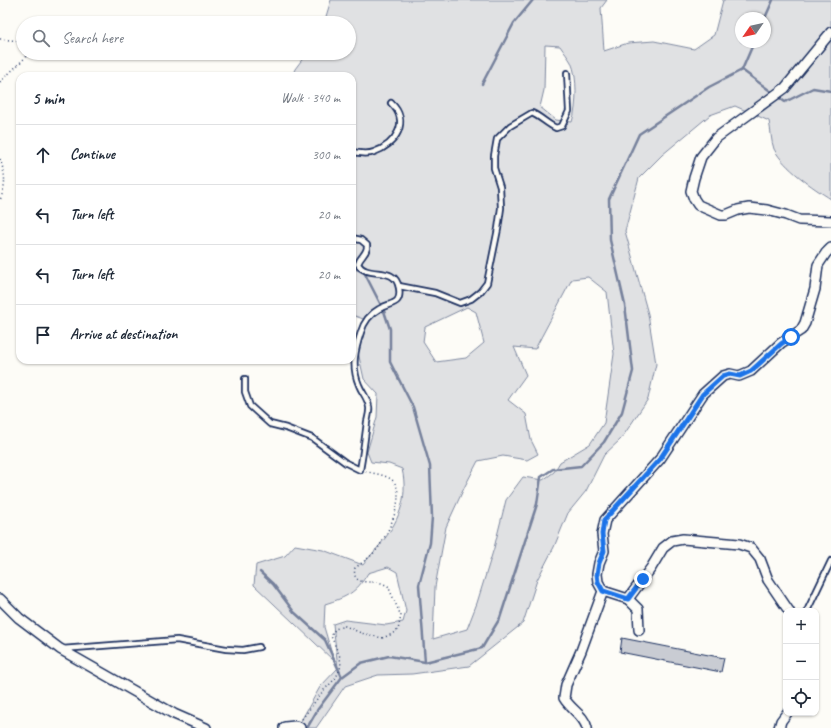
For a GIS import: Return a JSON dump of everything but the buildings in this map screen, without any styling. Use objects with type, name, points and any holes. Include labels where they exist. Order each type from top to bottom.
[{"type":"street","points":[[831,32],[785,88],[716,138],[701,157],[691,191],[698,205],[721,215],[726,215],[738,210],[749,208],[767,210],[799,220],[831,221]]},
{"type":"street","points":[[639,630],[638,609],[628,599],[603,591],[598,582],[597,574],[599,563],[604,551],[602,534],[604,520],[660,459],[703,394],[723,376],[730,374],[740,376],[751,371],[781,344],[801,330],[805,323],[815,289],[818,265],[831,248]]},
{"type":"street","points":[[628,599],[651,568],[663,548],[672,541],[683,539],[739,544],[751,548],[760,559],[768,580],[787,608]]},
{"type":"street","points":[[587,728],[582,716],[569,706],[564,698],[566,685],[581,651],[603,591]]},
{"type":"street","points":[[0,599],[19,618],[60,649],[174,714],[206,728]]},
{"type":"street","points":[[779,728],[781,721],[785,716]]},
{"type":"lane","points":[[398,286],[435,294],[460,303],[471,299],[480,292],[486,283],[501,208],[500,187],[494,168],[494,156],[498,139],[510,126],[532,113],[540,116],[556,128],[562,126],[569,111],[567,73]]},
{"type":"lane","points":[[356,153],[373,153],[390,144],[397,136],[400,126],[400,115],[391,103]]},
{"type":"lane","points":[[356,239],[361,240],[367,245],[365,254],[360,258],[358,264],[360,268],[370,272],[386,273],[395,280],[398,286],[398,299],[393,304],[380,308],[364,322],[356,345]]},
{"type":"lane","points":[[245,380],[245,392],[250,406],[270,424],[286,428],[312,438],[360,470],[369,408],[366,397],[359,386],[354,371],[354,364]]},
{"type":"lane","points":[[808,608],[831,561]]},
{"type":"lane","points":[[60,649],[177,640],[226,649],[243,650],[259,647]]},
{"type":"path","points":[[0,39],[16,41]]},
{"type":"path","points":[[0,82],[23,60]]},
{"type":"path","points":[[0,159],[5,174],[0,200]]},
{"type":"path","points":[[293,728],[323,691],[336,678],[341,666],[340,657],[331,636],[335,629],[345,626],[361,633],[382,638],[398,630],[401,616],[388,586],[376,582],[360,581],[355,578],[354,573],[355,568],[378,548],[385,535],[399,498],[398,487],[389,478],[360,470]]},
{"type":"shaded area","points":[[331,0],[607,0],[601,8],[604,51],[628,43],[654,41],[694,49],[714,35],[723,0],[831,0],[831,199],[800,177],[779,156],[773,146],[769,121],[735,106],[710,115],[662,155],[639,178],[625,231],[648,314],[656,364],[648,399],[621,439],[604,455],[586,491],[568,513],[554,547],[537,580],[523,623],[469,666],[412,674],[378,675],[345,686],[316,728],[301,728],[298,726],[320,687],[338,668],[333,624],[345,620],[386,625],[403,622],[406,611],[397,572],[388,567],[368,573],[355,590],[339,599],[325,604],[324,627],[334,661],[254,585],[256,565],[285,556],[295,545],[323,550],[363,565],[392,528],[403,500],[404,480],[402,469],[389,464],[371,462],[367,452],[377,417],[378,394],[364,379],[358,352],[363,324],[369,321],[356,316],[356,72],[294,72],[302,60],[356,60],[356,16],[326,16]],"holes":[[[545,45],[560,46],[571,62],[575,75],[576,100],[572,122],[556,120],[540,107],[544,90]],[[588,277],[607,292],[614,354],[604,423],[590,444],[560,462],[554,472],[543,480],[523,477],[506,500],[494,548],[477,603],[467,629],[433,639],[435,587],[446,527],[478,461],[503,456],[527,460],[538,454],[531,440],[526,414],[508,400],[526,375],[514,347],[535,349],[572,279]],[[467,307],[476,312],[484,343],[466,358],[436,362],[423,342],[425,327]]]},
{"type":"waterway","points":[[482,84],[514,23],[533,0]]},
{"type":"waterway","points":[[768,12],[773,0]]},
{"type":"waterway","points":[[751,48],[742,70],[773,93]]},
{"type":"waterway","points":[[307,728],[318,709],[342,677],[361,663],[389,656],[425,662],[482,648],[500,618],[537,504],[541,477],[553,469],[581,466],[604,442],[622,412],[633,371],[625,305],[610,240],[609,199],[639,134],[709,87],[742,70]]},
{"type":"waterway","points":[[777,96],[785,102],[813,88],[831,91]]},
{"type":"waterway","points":[[356,269],[364,272],[384,311],[390,329],[390,362],[413,407],[430,466],[432,517],[430,543],[419,585],[425,662]]},
{"type":"waterway","points":[[260,572],[273,584],[294,612],[325,640],[342,677]]},
{"type":"route","points":[[643,579],[628,599],[603,591],[598,582],[597,574],[599,563],[604,551],[602,534],[604,520],[660,459],[684,425],[703,394],[723,376],[730,374],[740,376],[751,371],[791,337]]}]
